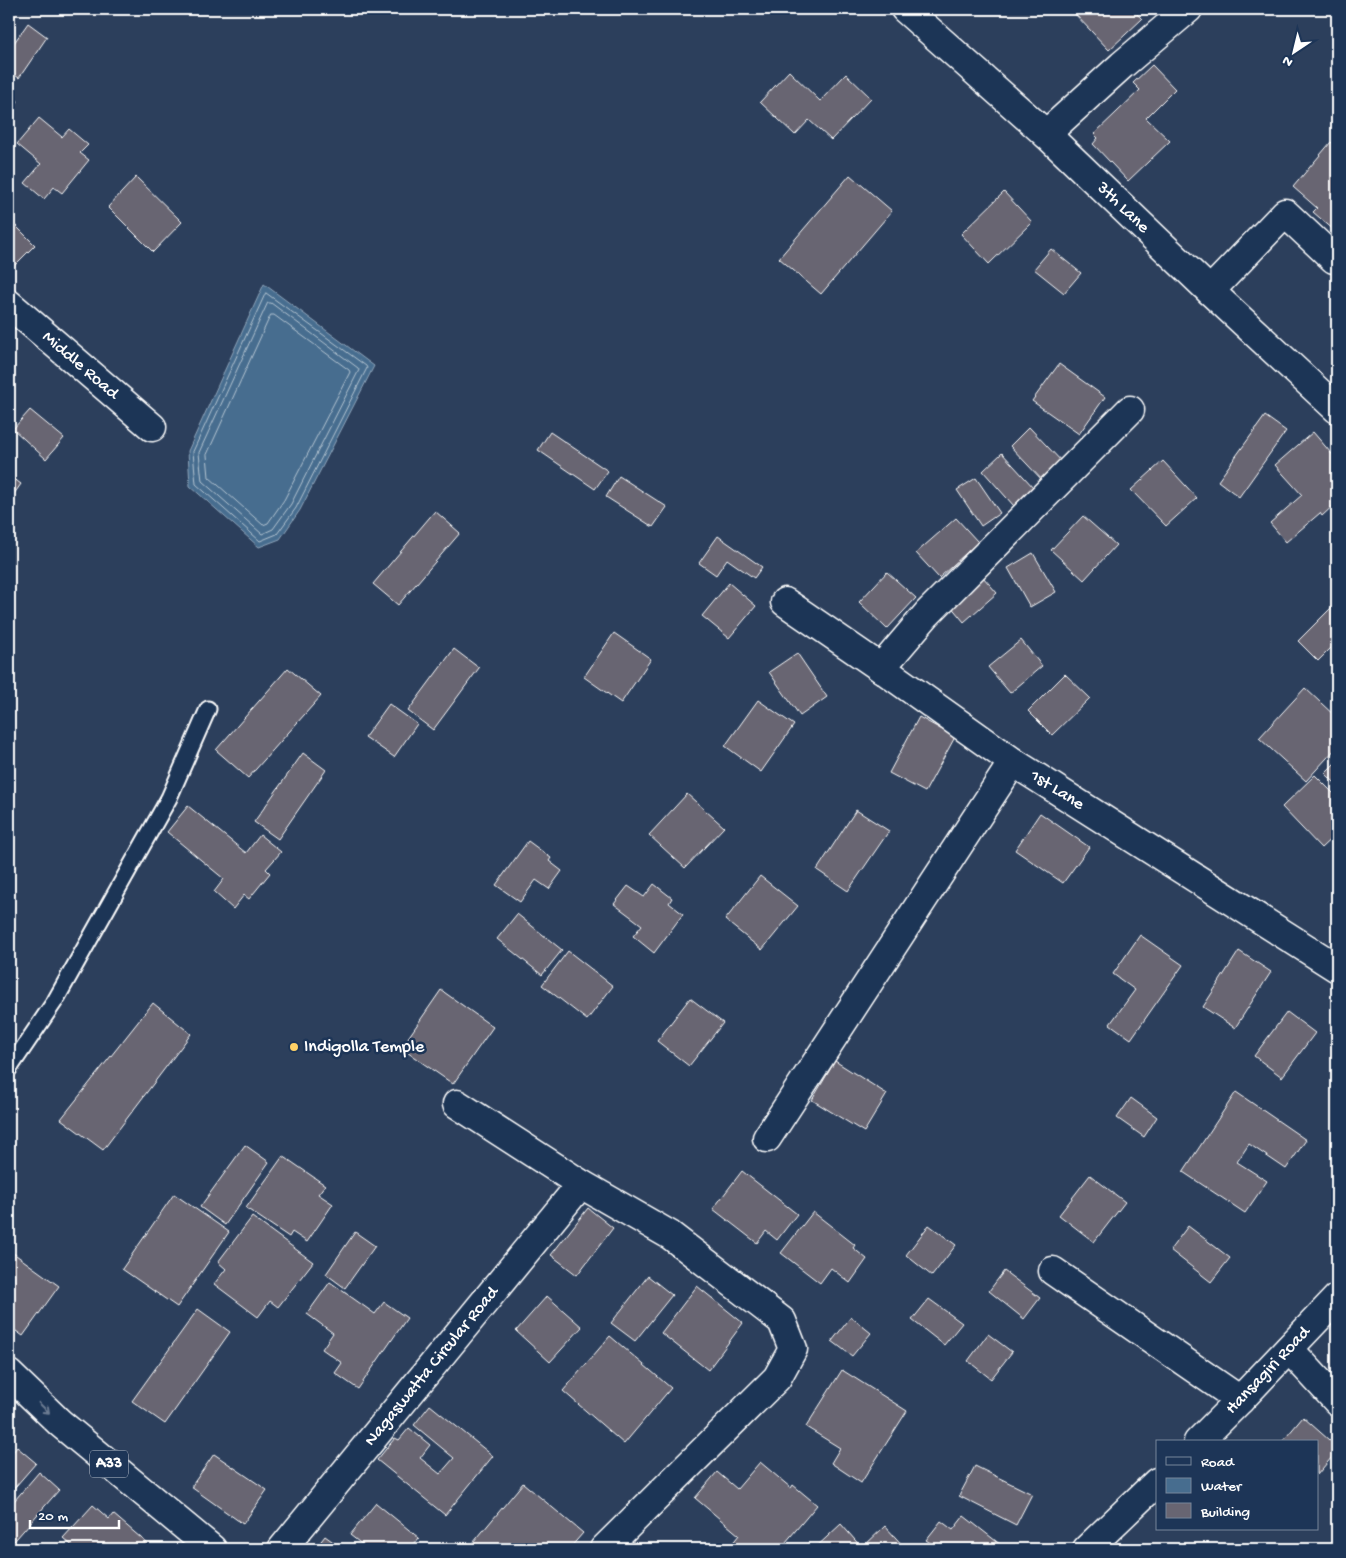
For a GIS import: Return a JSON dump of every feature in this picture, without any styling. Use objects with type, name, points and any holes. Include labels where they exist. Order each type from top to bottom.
[{"type":"main road","name":"3th Lane","points":[[906,9],[1046,134],[1337,410]]},
{"type":"main road","points":[[1046,134],[1122,65],[1188,9]]},
{"type":"main road","points":[[1210,291],[1285,213],[1334,259],[1337,256]]},
{"type":"main road","name":"Middle Road","points":[[9,304],[152,427]]},
{"type":"main road","points":[[881,668],[927,614],[1130,410]]},
{"type":"main road","name":"1st Lane","points":[[785,602],[1013,762],[1337,968]]},
{"type":"main road","points":[[767,1138],[1013,762]]},
{"type":"main road","points":[[457,1104],[582,1184],[670,1235],[782,1321],[794,1349],[777,1378],[604,1549]]},
{"type":"main road","name":"Nagaswatta Circular Road","points":[[282,1549],[582,1184]]},
{"type":"main road","points":[[1053,1271],[1240,1400]]},
{"type":"main road","name":"Hansagiri Road","points":[[1200,1440],[1337,1298]]},
{"type":"main road","points":[[1289,1349],[1337,1401]]},
{"type":"main road","name":"A33","points":[[9,1374],[60,1423],[212,1549]]},
{"type":"main road","points":[[1087,1549],[1156,1483]]},
{"type":"lane","points":[[9,1069],[55,1001],[169,798],[208,709]]},
{"type":"water","points":[[264,284],[374,366],[300,510],[280,539],[259,547],[190,486],[188,451]]},
{"type":"building","points":[[1079,9],[1132,9],[1142,19],[1109,50],[1074,13]]},
{"type":"building","points":[[28,23],[47,37],[19,78],[9,71],[9,50]]},
{"type":"building","points":[[1152,65],[1175,89],[1146,118],[1170,141],[1128,181],[1093,144],[1098,138],[1094,134],[1140,90],[1133,83]]},
{"type":"building","points":[[789,71],[820,101],[846,74],[871,98],[831,140],[809,120],[795,135],[760,102]]},
{"type":"building","points":[[9,94],[18,101],[9,113]]},
{"type":"building","points":[[39,118],[62,137],[69,129],[88,145],[80,153],[89,160],[62,193],[54,187],[44,199],[25,183],[41,164],[17,144]]},
{"type":"building","points":[[1331,142],[1337,147],[1337,229],[1335,231],[1313,212],[1317,208],[1293,187]]},
{"type":"building","points":[[850,175],[892,211],[821,294],[779,258]]},
{"type":"building","points":[[136,177],[182,222],[153,252],[108,207]]},
{"type":"building","points":[[1004,192],[1032,222],[989,264],[961,234]]},
{"type":"building","points":[[9,219],[35,245],[9,271]]},
{"type":"building","points":[[1051,249],[1081,273],[1064,293],[1034,269]]},
{"type":"building","points":[[1059,364],[1105,397],[1079,434],[1032,401]]},
{"type":"building","points":[[30,410],[64,438],[46,459],[13,429]]},
{"type":"building","points":[[1265,416],[1286,431],[1239,497],[1218,481]]},
{"type":"building","points":[[1029,427],[1064,464],[1044,482],[1010,446]]},
{"type":"building","points":[[550,432],[608,471],[595,489],[538,450]]},
{"type":"building","points":[[1313,432],[1337,460],[1337,502],[1322,516],[1320,513],[1286,542],[1270,523],[1302,495],[1275,465]]},
{"type":"building","points":[[1002,453],[1034,488],[1014,506],[983,471]]},
{"type":"building","points":[[1163,461],[1197,498],[1166,526],[1131,490]]},
{"type":"building","points":[[9,475],[21,484],[9,501]]},
{"type":"building","points":[[619,476],[667,507],[653,527],[606,497]]},
{"type":"building","points":[[976,478],[1000,513],[981,526],[957,490]]},
{"type":"building","points":[[435,511],[460,533],[398,605],[373,584]]},
{"type":"building","points":[[1083,516],[1116,545],[1084,580],[1051,550]]},
{"type":"building","points":[[956,518],[978,542],[939,578],[916,553]]},
{"type":"building","points":[[718,536],[762,567],[754,578],[727,559],[716,575],[699,563]]},
{"type":"building","points":[[1033,553],[1056,592],[1030,607],[1008,568]]},
{"type":"building","points":[[887,572],[916,598],[887,629],[859,602]]},
{"type":"building","points":[[983,577],[997,593],[964,622],[950,605]]},
{"type":"building","points":[[729,583],[756,606],[729,638],[702,616]]},
{"type":"building","points":[[1337,602],[1337,642],[1318,661],[1298,641]]},
{"type":"building","points":[[614,633],[651,659],[621,703],[584,677]]},
{"type":"building","points":[[1021,640],[1042,666],[1010,693],[988,667]]},
{"type":"building","points":[[454,649],[479,668],[433,730],[408,711]]},
{"type":"building","points":[[797,653],[827,697],[800,716],[769,672]]},
{"type":"building","points":[[288,668],[321,696],[248,778],[216,750]]},
{"type":"building","points":[[1065,674],[1090,698],[1052,735],[1028,711]]},
{"type":"building","points":[[1305,688],[1337,718],[1337,747],[1306,781],[1259,738]]},
{"type":"building","points":[[758,700],[794,725],[761,772],[725,746]]},
{"type":"building","points":[[389,704],[417,724],[394,757],[365,737]]},
{"type":"building","points":[[919,717],[955,737],[925,792],[889,773]]},
{"type":"building","points":[[303,753],[326,770],[278,839],[254,822]]},
{"type":"building","points":[[1337,761],[1337,785],[1325,773]]},
{"type":"building","points":[[1315,775],[1337,797],[1337,833],[1321,848],[1282,807]]},
{"type":"building","points":[[687,794],[724,827],[685,868],[649,835]]},
{"type":"building","points":[[188,806],[246,853],[260,835],[281,852],[266,869],[270,873],[249,899],[244,895],[233,909],[214,892],[224,879],[167,832]]},
{"type":"building","points":[[856,810],[889,831],[848,891],[817,870]]},
{"type":"building","points":[[1040,813],[1089,847],[1063,883],[1015,850]]},
{"type":"building","points":[[528,841],[551,858],[549,861],[562,871],[549,889],[536,880],[520,902],[496,885]]},
{"type":"building","points":[[760,876],[798,906],[762,950],[725,920]]},
{"type":"building","points":[[654,884],[672,898],[669,903],[683,914],[654,953],[633,936],[642,925],[614,904],[628,886],[644,897]]},
{"type":"building","points":[[517,914],[562,950],[542,975],[497,939]]},
{"type":"building","points":[[1140,935],[1183,965],[1131,1039],[1110,1024],[1135,990],[1113,974]]},
{"type":"building","points":[[568,951],[613,986],[587,1020],[542,985]]},
{"type":"building","points":[[1239,951],[1271,972],[1235,1028],[1203,1007]]},
{"type":"building","points":[[441,990],[493,1027],[453,1084],[401,1048]]},
{"type":"building","points":[[690,998],[723,1023],[689,1066],[657,1041]]},
{"type":"building","points":[[153,1003],[191,1034],[103,1150],[61,1119]]},
{"type":"building","points":[[1287,1012],[1315,1033],[1282,1077],[1254,1056]]},
{"type":"building","points":[[835,1061],[887,1094],[864,1132],[812,1100]]},
{"type":"building","points":[[1236,1092],[1306,1140],[1286,1169],[1249,1144],[1237,1162],[1267,1181],[1245,1213],[1183,1172]]},
{"type":"building","points":[[1131,1098],[1157,1117],[1144,1137],[1117,1118]]},
{"type":"building","points":[[245,1145],[269,1162],[225,1225],[200,1207]]},
{"type":"building","points":[[283,1156],[325,1185],[318,1194],[333,1204],[307,1242],[292,1232],[289,1237],[246,1208]]},
{"type":"building","points":[[742,1171],[797,1214],[777,1240],[766,1231],[757,1243],[713,1209]]},
{"type":"building","points":[[1090,1175],[1125,1202],[1094,1242],[1059,1215]]},
{"type":"building","points":[[174,1194],[229,1232],[177,1307],[122,1269]]},
{"type":"building","points":[[588,1208],[613,1228],[577,1275],[551,1255]]},
{"type":"building","points":[[813,1212],[855,1245],[853,1248],[867,1259],[850,1283],[831,1268],[820,1283],[781,1253]]},
{"type":"building","points":[[252,1217],[313,1262],[278,1307],[270,1301],[258,1317],[214,1284],[226,1269],[218,1262]]},
{"type":"building","points":[[929,1225],[956,1245],[932,1276],[906,1255]]},
{"type":"building","points":[[1188,1226],[1230,1258],[1211,1282],[1170,1250]]},
{"type":"building","points":[[355,1232],[375,1246],[345,1288],[326,1274]]},
{"type":"building","points":[[9,1250],[59,1286],[23,1336],[9,1326]]},
{"type":"building","points":[[1004,1271],[1040,1298],[1024,1319],[989,1291]]},
{"type":"building","points":[[648,1276],[672,1295],[635,1341],[611,1323]]},
{"type":"building","points":[[330,1282],[375,1314],[384,1302],[407,1318],[358,1389],[335,1373],[342,1363],[322,1349],[333,1333],[307,1314]]},
{"type":"building","points":[[697,1286],[743,1323],[708,1370],[661,1333]]},
{"type":"building","points":[[547,1296],[582,1327],[550,1362],[516,1331]]},
{"type":"building","points":[[929,1299],[962,1323],[944,1345],[912,1320]]},
{"type":"building","points":[[198,1309],[230,1332],[165,1424],[132,1401]]},
{"type":"building","points":[[851,1317],[871,1333],[852,1356],[832,1341]]},
{"type":"building","points":[[988,1334],[1012,1352],[991,1379],[968,1361]]},
{"type":"building","points":[[610,1336],[671,1388],[624,1444],[563,1391]]},
{"type":"building","points":[[842,1370],[907,1411],[861,1483],[831,1463],[840,1448],[806,1427]]},
{"type":"building","points":[[430,1405],[493,1456],[445,1515],[377,1460],[395,1438],[399,1440],[409,1428],[430,1445],[420,1458],[440,1474],[454,1458],[414,1425]]},
{"type":"building","points":[[1303,1417],[1337,1447],[1337,1451],[1318,1474],[1318,1440],[1284,1440]]},
{"type":"building","points":[[17,1447],[36,1463],[9,1494],[9,1457]]},
{"type":"building","points":[[214,1454],[267,1490],[243,1524],[191,1487]]},
{"type":"building","points":[[760,1462],[791,1488],[793,1485],[817,1505],[780,1549],[728,1549],[739,1535],[695,1498],[717,1472],[737,1489]]},
{"type":"building","points":[[975,1466],[1032,1494],[1016,1525],[959,1496]]},
{"type":"building","points":[[39,1472],[59,1490],[9,1547],[9,1507]]},
{"type":"building","points":[[523,1483],[583,1533],[569,1549],[543,1549],[538,1544],[534,1549],[468,1549]]},
{"type":"building","points":[[376,1503],[419,1538],[410,1549],[368,1549],[350,1535]]},
{"type":"building","points":[[93,1505],[109,1519],[113,1514],[148,1544],[143,1549],[76,1549],[63,1538]]},
{"type":"building","points":[[964,1516],[1001,1545],[998,1549],[939,1549],[926,1540],[941,1521],[953,1530]]},
{"type":"building","points":[[841,1524],[862,1548],[885,1526],[906,1549],[814,1549]]},
{"type":"building","points":[[325,1536],[343,1549],[315,1549]]},
{"type":"place","name":"Indigolla Temple","points":[[294,1047]]}]
